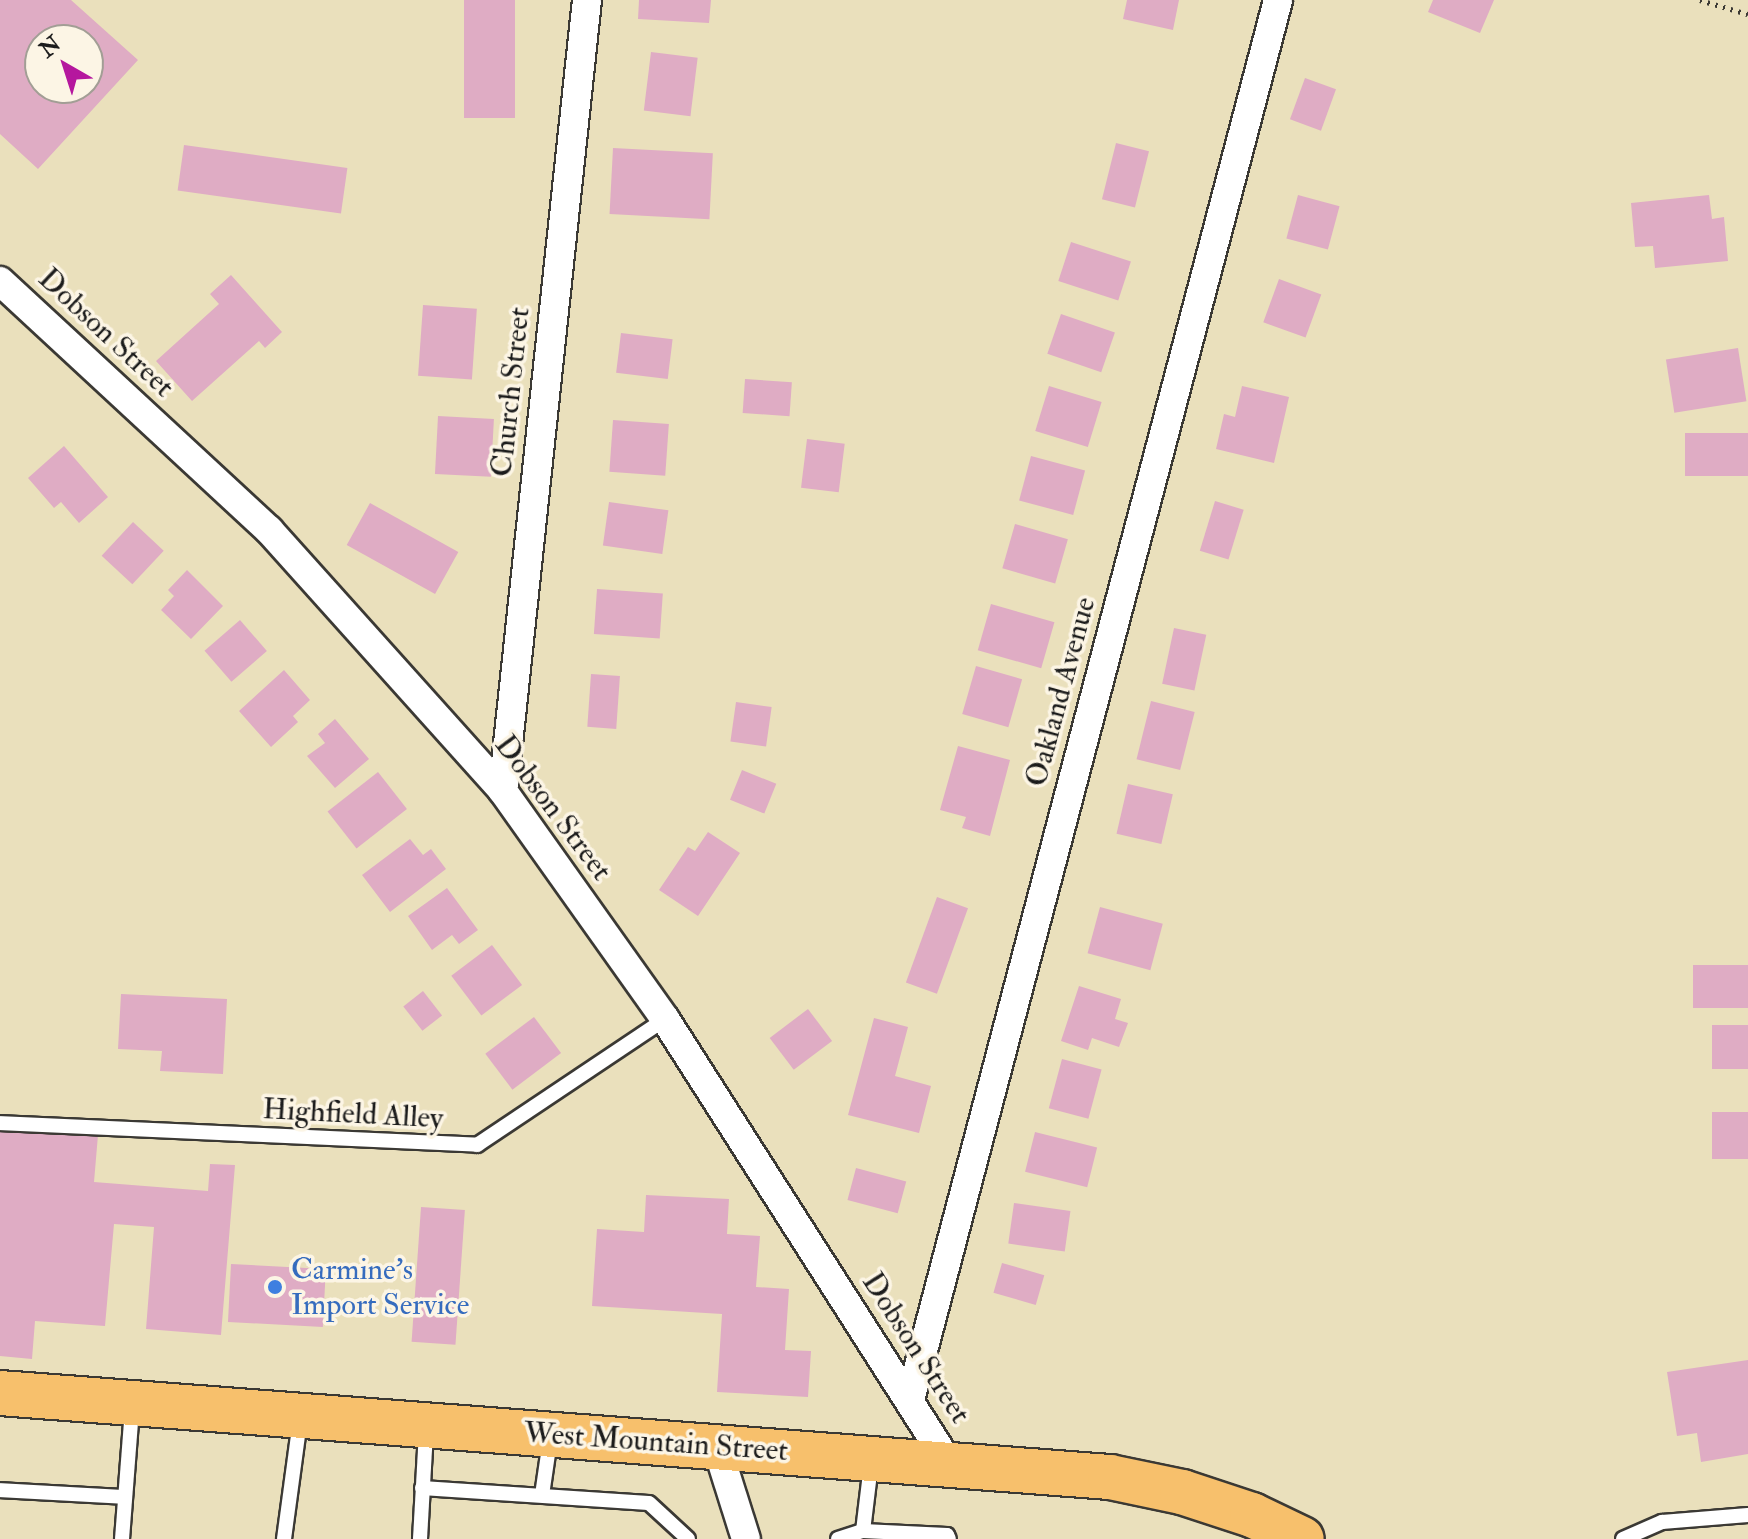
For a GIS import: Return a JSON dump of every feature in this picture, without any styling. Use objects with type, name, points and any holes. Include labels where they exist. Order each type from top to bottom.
[{"type":"main road","name":"West Mountain Street","points":[[0,1393],[948,1462],[1110,1477],[1182,1492],[1252,1515],[1302,1539]]},
{"type":"street","name":"Church Street","points":[[503,791],[587,0]]},
{"type":"street","name":"Oakland Avenue","points":[[910,1400],[1278,0]]},
{"type":"street","name":"Dobson Street","points":[[0,281],[269,530],[503,791],[665,1019],[948,1462]]},
{"type":"street","points":[[717,1447],[746,1539]]},
{"type":"lane","name":"Highfield Alley","points":[[0,1123],[477,1145],[665,1019]]},
{"type":"lane","points":[[122,1539],[132,1403]]},
{"type":"lane","points":[[284,1539],[301,1416]]},
{"type":"lane","points":[[420,1539],[426,1425]]},
{"type":"lane","points":[[542,1495],[550,1435]]},
{"type":"lane","points":[[863,1531],[872,1457]]},
{"type":"lane","points":[[422,1488],[649,1503],[688,1539]]},
{"type":"lane","points":[[0,1490],[125,1497]]},
{"type":"lane","points":[[1623,1539],[1662,1522],[1748,1515]]},
{"type":"lane","points":[[838,1539],[863,1531],[947,1535],[949,1539]]},
{"type":"path","points":[[1700,0],[1748,14]]},
{"type":"building","points":[[0,0],[71,0],[98,24],[24,24],[24,104],[98,104],[38,169],[0,134]]},
{"type":"building","points":[[464,0],[515,0],[515,118],[464,118]]},
{"type":"building","points":[[639,0],[711,0],[709,23],[638,19]]},
{"type":"building","points":[[1127,0],[1179,0],[1173,30],[1123,19]]},
{"type":"building","points":[[1433,0],[1494,0],[1480,33],[1428,12]]},
{"type":"building","points":[[104,30],[138,60],[104,97]]},
{"type":"building","points":[[651,52],[698,58],[690,116],[644,111]]},
{"type":"building","points":[[1305,78],[1336,89],[1321,131],[1290,119]]},
{"type":"building","points":[[1116,143],[1149,151],[1135,208],[1102,199]]},
{"type":"building","points":[[184,145],[347,168],[341,214],[178,191]]},
{"type":"building","points":[[613,148],[713,153],[709,219],[610,214]]},
{"type":"building","points":[[1298,195],[1340,206],[1328,250],[1286,238]]},
{"type":"building","points":[[1709,195],[1712,219],[1724,217],[1728,261],[1655,268],[1653,246],[1635,247],[1631,203]]},
{"type":"building","points":[[1071,242],[1131,261],[1118,300],[1058,281]]},
{"type":"building","points":[[231,275],[282,332],[265,348],[259,341],[192,401],[156,361],[219,304],[210,294]]},
{"type":"building","points":[[1279,279],[1321,294],[1306,338],[1263,322]]},
{"type":"building","points":[[423,305],[477,309],[472,380],[418,376]]},
{"type":"building","points":[[1061,314],[1115,333],[1101,372],[1047,354]]},
{"type":"building","points":[[621,333],[673,339],[668,379],[616,373]]},
{"type":"building","points":[[1738,348],[1746,401],[1674,413],[1666,359]]},
{"type":"building","points":[[745,379],[792,382],[790,416],[743,413]]},
{"type":"building","points":[[1049,386],[1102,402],[1088,447],[1035,431]]},
{"type":"building","points":[[1242,386],[1289,397],[1274,463],[1216,449],[1224,414],[1235,417]]},
{"type":"building","points":[[438,416],[494,419],[491,477],[435,474]]},
{"type":"building","points":[[613,420],[669,424],[665,476],[609,472]]},
{"type":"building","points":[[1685,433],[1748,433],[1748,476],[1685,476]]},
{"type":"building","points":[[807,439],[845,444],[839,492],[801,488]]},
{"type":"building","points":[[64,446],[108,497],[79,523],[61,502],[54,508],[28,478]]},
{"type":"building","points":[[1031,456],[1085,470],[1073,515],[1019,500]]},
{"type":"building","points":[[1215,501],[1244,510],[1228,559],[1200,551]]},
{"type":"building","points":[[609,502],[668,510],[662,554],[603,546]]},
{"type":"building","points":[[370,503],[458,552],[435,594],[347,545]]},
{"type":"building","points":[[133,522],[164,551],[132,584],[102,556]]},
{"type":"building","points":[[1015,524],[1068,539],[1055,583],[1002,568]]},
{"type":"building","points":[[187,570],[223,606],[191,639],[161,610],[174,596],[168,590]]},
{"type":"building","points":[[597,589],[663,594],[660,638],[594,634]]},
{"type":"building","points":[[991,604],[1054,622],[1041,668],[978,650]]},
{"type":"building","points":[[240,620],[267,651],[231,682],[205,651]]},
{"type":"building","points":[[1174,628],[1206,635],[1194,691],[1162,684]]},
{"type":"building","points":[[976,666],[1022,679],[1008,727],[962,714]]},
{"type":"building","points":[[284,670],[310,700],[293,716],[298,722],[271,747],[239,711]]},
{"type":"building","points":[[591,674],[620,676],[616,729],[587,727]]},
{"type":"building","points":[[1151,701],[1195,712],[1180,770],[1136,759]]},
{"type":"building","points":[[736,702],[772,707],[766,747],[730,742]]},
{"type":"building","points":[[335,719],[369,759],[335,788],[307,756],[325,743],[318,734]]},
{"type":"building","points":[[958,746],[1010,760],[990,836],[962,828],[966,817],[940,810]]},
{"type":"building","points":[[742,770],[776,784],[764,814],[730,800]]},
{"type":"building","points":[[378,772],[407,809],[357,848],[328,811]]},
{"type":"building","points":[[1128,784],[1173,794],[1161,844],[1117,834]]},
{"type":"building","points":[[708,832],[740,853],[698,916],[659,890],[688,847],[695,851]]},
{"type":"building","points":[[410,839],[423,855],[431,849],[446,869],[390,912],[362,875]]},
{"type":"building","points":[[447,888],[478,930],[459,944],[452,935],[432,950],[408,916]]},
{"type":"building","points":[[937,897],[968,908],[937,994],[906,983]]},
{"type":"building","points":[[1100,907],[1163,924],[1150,970],[1088,953]]},
{"type":"building","points":[[492,945],[522,985],[481,1016],[451,976]]},
{"type":"building","points":[[1693,965],[1748,965],[1748,1008],[1693,1008]]},
{"type":"building","points":[[1079,986],[1121,999],[1115,1019],[1128,1023],[1119,1047],[1092,1038],[1088,1050],[1061,1041]]},
{"type":"building","points":[[423,991],[442,1015],[422,1031],[403,1006]]},
{"type":"building","points":[[121,994],[227,999],[223,1074],[160,1071],[162,1051],[118,1049]]},
{"type":"building","points":[[808,1009],[832,1041],[794,1070],[770,1038]]},
{"type":"building","points":[[534,1017],[561,1053],[512,1090],[485,1054]]},
{"type":"building","points":[[874,1018],[908,1027],[895,1076],[931,1086],[919,1133],[848,1115]]},
{"type":"building","points":[[1712,1025],[1748,1025],[1748,1069],[1712,1069]]},
{"type":"building","points":[[1062,1059],[1102,1070],[1088,1119],[1049,1108]]},
{"type":"building","points":[[1712,1112],[1748,1112],[1748,1159],[1712,1159]]},
{"type":"building","points":[[0,1128],[98,1135],[94,1182],[208,1191],[210,1164],[235,1165],[221,1335],[146,1329],[154,1227],[114,1224],[105,1326],[35,1321],[32,1359],[0,1356]]},
{"type":"building","points":[[1035,1132],[1097,1147],[1087,1187],[1025,1172]]},
{"type":"building","points":[[856,1168],[906,1181],[898,1213],[847,1200]]},
{"type":"building","points":[[646,1195],[729,1199],[727,1234],[760,1236],[756,1287],[789,1289],[785,1350],[811,1351],[808,1397],[717,1392],[722,1314],[592,1306],[597,1229],[644,1232]]},
{"type":"building","points":[[1014,1203],[1070,1211],[1065,1252],[1008,1244]]},
{"type":"building","points":[[421,1207],[465,1210],[455,1345],[412,1342]]},
{"type":"building","points":[[1002,1263],[1044,1275],[1036,1305],[993,1293]]},
{"type":"building","points":[[231,1264],[326,1269],[323,1327],[228,1322]]},
{"type":"building","points":[[1748,1360],[1748,1454],[1701,1462],[1697,1433],[1677,1436],[1667,1372]]},
{"type":"place","name":"Carmine's Import Service","points":[[275,1287]]}]
